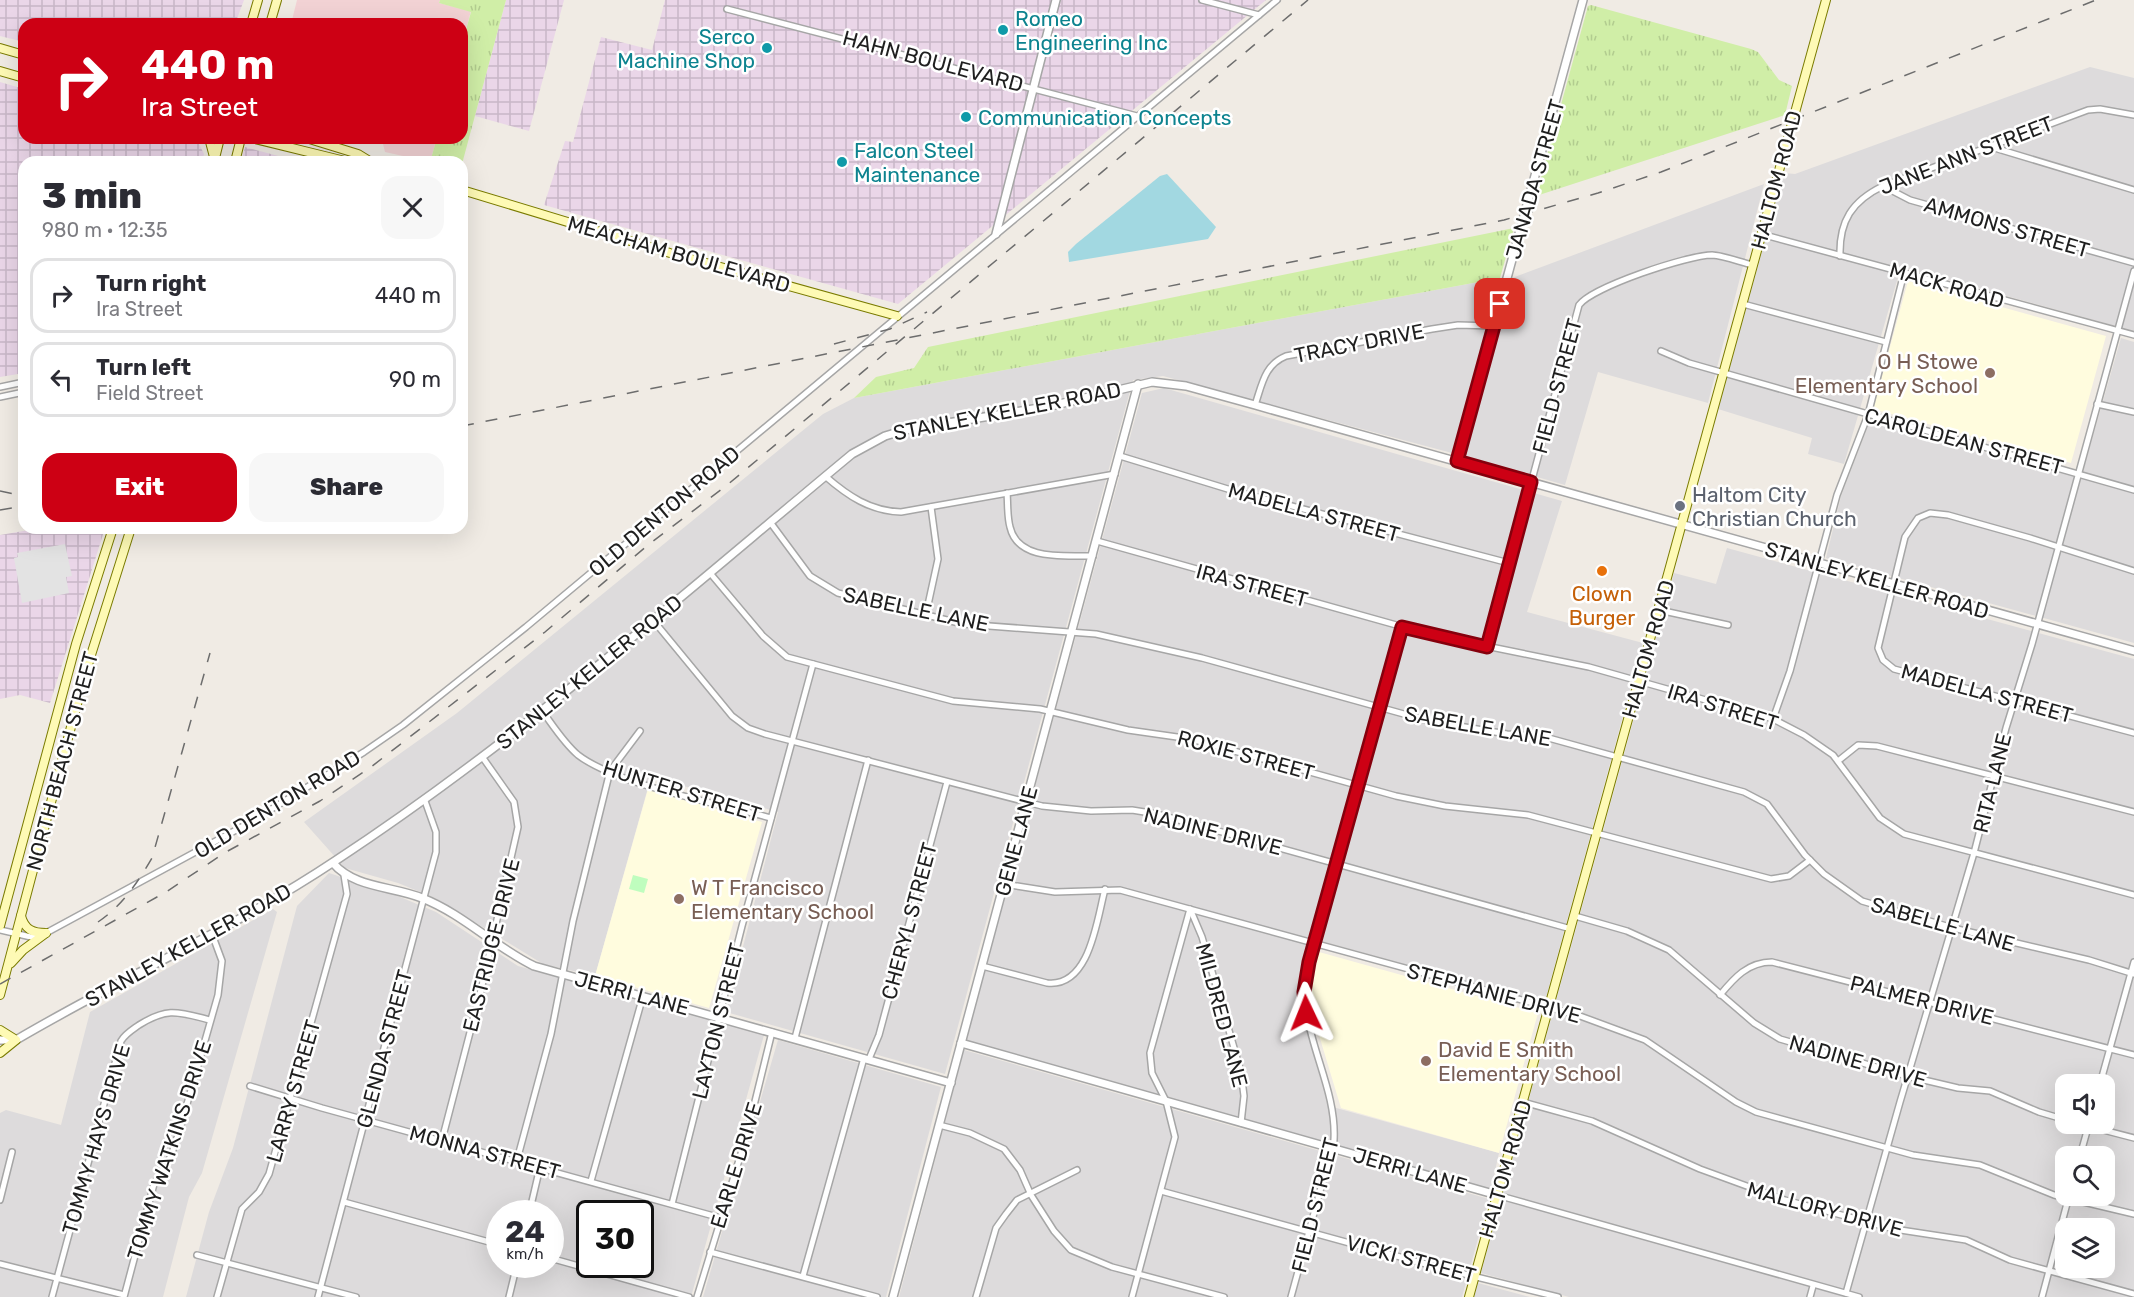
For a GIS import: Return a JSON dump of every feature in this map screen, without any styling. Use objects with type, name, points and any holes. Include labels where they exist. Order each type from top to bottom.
[{"type":"main road","points":[[253,18],[258,0]]},
{"type":"main road","points":[[272,18],[277,0]]},
{"type":"main road","name":"HALTOM ROAD","points":[[1469,1297],[1826,0]]},
{"type":"main road","points":[[0,48],[18,53]]},
{"type":"main road","points":[[0,71],[18,76]]},
{"type":"main road","points":[[276,144],[324,156]]},
{"type":"main road","points":[[326,144],[361,156]]},
{"type":"main road","name":"MEACHAM BOULEVARD","points":[[468,192],[670,253],[897,316]]},
{"type":"main road","name":"NORTH BEACH STREET","points":[[0,926],[76,644],[111,534]]},
{"type":"main road","name":"NORTH BEACH STREET","points":[[0,995],[92,648],[129,534]]},
{"type":"main road","points":[[76,644],[92,648]]},
{"type":"main road","points":[[43,765],[60,769]]},
{"type":"main road","points":[[21,916],[24,925],[29,930],[46,933]]},
{"type":"main road","points":[[8,966],[23,950],[46,933]]},
{"type":"main road","points":[[0,1030],[16,1040],[0,1053]]},
{"type":"street","points":[[996,234],[1056,0]]},
{"type":"street","points":[[1202,0],[1259,15]]},
{"type":"street","name":"OLD DENTON ROAD","points":[[0,930],[31,937],[46,933],[249,823],[403,725],[526,627],[1277,0]]},
{"type":"street","name":"JANADA STREET","points":[[1457,461],[1584,0]]},
{"type":"street","name":"HAHN BOULEVARD","points":[[728,9],[1137,116]]},
{"type":"street","name":"JANE ANN STREET","points":[[1840,255],[1842,228],[1848,212],[1861,199],[1883,186],[2088,110],[2100,109],[2134,115]]},
{"type":"street","points":[[1988,146],[2134,190]]},
{"type":"street","name":"AMMONS STREET","points":[[1883,186],[1910,200],[2134,263]]},
{"type":"street","name":"MACK ROAD","points":[[1761,234],[2134,335]]},
{"type":"street","name":"FIELD STREET","points":[[1487,647],[1577,311],[1585,298],[1643,274],[1696,258],[1712,255],[1753,265]]},
{"type":"street","name":"RITA LANE","points":[[1846,1293],[1868,1222],[1907,1076],[1974,854],[2013,702],[2037,625],[2134,270]]},
{"type":"street","points":[[1773,719],[1790,671],[1837,495],[1868,415],[1904,273]]},
{"type":"street","points":[[1743,304],[1886,342]]},
{"type":"street","name":"TRACY DRIVE","points":[[1255,405],[1267,370],[1277,360],[1286,356],[1441,328],[1494,326]]},
{"type":"street","name":"CAROLDEAN STREET","points":[[1661,351],[1724,374],[2134,490]]},
{"type":"street","points":[[0,387],[18,383]]},
{"type":"street","name":"STANLEY KELLER ROAD","points":[[0,1040],[16,1040],[212,934],[333,863],[424,801],[543,712],[852,454],[885,436],[1051,406],[1138,384],[1170,383],[1255,405],[2134,651]]},
{"type":"street","name":"GENE LANE","points":[[893,1297],[1138,384]]},
{"type":"street","points":[[0,397],[18,393]]},
{"type":"street","points":[[2097,404],[2134,412]]},
{"type":"street","name":"MADELLA STREET","points":[[1120,456],[1231,490],[1509,563]]},
{"type":"street","points":[[825,476],[845,494],[873,509],[901,512],[1115,474]]},
{"type":"street","points":[[1007,493],[1010,526],[1013,535],[1024,547],[1040,554],[1093,556]]},
{"type":"street","points":[[926,614],[938,559],[931,507]]},
{"type":"street","points":[[1892,584],[1905,537],[1918,518],[1930,513],[1948,515],[2134,571]]},
{"type":"street","name":"SABELLE LANE","points":[[770,522],[806,572],[822,585],[838,593],[975,625],[1073,630],[1202,658],[1429,721],[1545,737],[1728,787],[1759,799],[1774,811],[1810,860],[1847,893],[1862,900],[1953,928],[2089,960],[2132,973]]},
{"type":"street","name":"IRA STREET","points":[[1097,541],[1402,627],[1589,667],[1773,719],[1813,740],[1838,761],[1868,803],[1892,827],[1931,843],[2134,895]]},
{"type":"street","name":"ROXIE STREET","points":[[710,573],[781,654],[953,701],[1010,705],[1128,730],[1191,739],[1445,806],[1528,815],[1771,879],[1789,876],[1810,860]]},
{"type":"street","name":"MADELLA STREET","points":[[1892,584],[1878,639],[1878,648],[1887,664],[1909,674],[2134,733]]},
{"type":"street","points":[[1659,610],[1728,625]]},
{"type":"street","name":"NADINE DRIVE","points":[[653,620],[732,716],[748,728],[1026,803],[1069,810],[1119,810],[1157,814],[1571,929]]},
{"type":"street","name":"FIELD STREET","points":[[1291,1297],[1332,1148],[1335,1117],[1306,1013],[1304,992],[1315,944],[1402,627]]},
{"type":"street","name":"LAYTON STREET","points":[[672,1204],[813,664]]},
{"type":"street","name":"HUNTER STREET","points":[[543,712],[576,753],[610,771],[771,818]]},
{"type":"street","points":[[517,1160],[551,1034],[562,974],[610,771],[640,731]]},
{"type":"street","points":[[1838,761],[1853,748],[1864,744],[2134,812]]},
{"type":"street","name":"EASTRIDGE DRIVE","points":[[442,1140],[518,827],[514,802],[483,758]]},
{"type":"street","points":[[795,1038],[868,760]]},
{"type":"street","name":"CHERYL STREET","points":[[803,1276],[866,1058],[879,1035],[947,782]]},
{"type":"street","name":"GLENDA STREET","points":[[318,1297],[437,842],[424,801]]},
{"type":"street","points":[[333,863],[344,875]]},
{"type":"street","name":"JERRI LANE","points":[[344,875],[423,898],[509,953],[534,966],[951,1083]]},
{"type":"street","name":"LARRY STREET","points":[[217,1297],[242,1209],[259,1192],[270,1174],[347,894],[344,875]]},
{"type":"street","name":"STEPHANIE DRIVE","points":[[1004,884],[1055,892],[1106,889],[1190,909],[1550,1008],[1611,1026],[1645,1040],[1736,1102],[1756,1112],[1887,1148],[1980,1165],[2033,1188],[2055,1194]]},
{"type":"street","points":[[982,966],[1047,983],[1056,984],[1069,980],[1087,952],[1106,889]]},
{"type":"street","points":[[1132,1297],[1175,1137],[1166,1101],[1152,1073],[1150,1053],[1190,909]]},
{"type":"street","name":"MILDRED LANE","points":[[1190,909],[1202,937],[1241,1072],[1245,1096],[1241,1123]]},
{"type":"street","name":"NADINE DRIVE","points":[[1575,916],[1628,931],[1669,950],[1754,1023],[1780,1039],[1907,1076],[1958,1088],[1990,1091],[2055,1117]]},
{"type":"street","name":"TOMMY WATKINS DRIVE","points":[[124,1296],[154,1184],[171,1156],[218,995],[222,968],[220,948],[212,934]]},
{"type":"street","name":"PALMER DRIVE","points":[[1720,995],[1743,971],[1762,962],[1772,962],[2134,1054]]},
{"type":"street","points":[[2103,1074],[2134,962]]},
{"type":"street","points":[[591,1181],[643,996]]},
{"type":"street","name":"TOMMY HAYS DRIVE","points":[[52,1297],[121,1041],[131,1030],[164,1012],[177,1012],[210,1020]]},
{"type":"street","name":"EARLE DRIVE","points":[[697,1297],[747,1134],[772,1032]]},
{"type":"street","name":"JERRI LANE","points":[[961,1043],[1859,1297]]},
{"type":"street","name":"MONNA STREET","points":[[250,1086],[721,1218]]},
{"type":"street","name":"MALLORY DRIVE","points":[[1523,1102],[1592,1120],[1750,1189],[1894,1229],[1966,1240],[2010,1260],[2134,1294]]},
{"type":"street","points":[[939,1125],[970,1133],[1004,1149],[1020,1170],[1031,1195],[1054,1231],[1071,1250],[1091,1260],[1224,1297]]},
{"type":"street","points":[[2115,1133],[2134,1138]]},
{"type":"street","points":[[0,1200],[12,1152]]},
{"type":"street","points":[[532,1200],[540,1167]]},
{"type":"street","points":[[976,1297],[996,1228],[1017,1200],[1077,1170]]},
{"type":"street","name":"VICKI STREET","points":[[1161,1191],[1475,1277],[1558,1297]]},
{"type":"street","points":[[344,1202],[486,1241]]},
{"type":"street","points":[[2042,1297],[2066,1206]]},
{"type":"street","name":"STEPHANIE DRIVE","points":[[2103,1206],[2134,1214]]},
{"type":"street","points":[[710,1252],[877,1297]]},
{"type":"street","points":[[197,1255],[356,1297]]},
{"type":"street","points":[[564,1262],[689,1297]]},
{"type":"street","points":[[0,1264],[124,1296]]},
{"type":"street","points":[[509,1297],[514,1278]]},
{"type":"street","points":[[1810,1297],[1814,1286]]},
{"type":"shaded area","points":[[0,0],[244,0],[237,18],[18,18],[18,40],[0,36]]},
{"type":"shaded area","points":[[297,0],[440,0],[439,3],[471,11],[468,22],[468,18],[292,18]]},
{"type":"shaded area","points":[[506,0],[564,0],[529,131],[475,116]]},
{"type":"shaded area","points":[[665,0],[1266,0],[898,304],[544,205],[565,141],[573,142],[601,37],[652,50]]},
{"type":"shaded area","points":[[2090,67],[2134,78],[2134,331],[1901,267],[1844,464],[1808,454],[1812,438],[1718,409],[1784,173],[1795,174]]},
{"type":"shaded area","points":[[0,82],[18,87],[18,144],[199,144],[204,156],[18,156],[18,374],[0,377]]},
{"type":"shaded area","points":[[383,144],[435,144],[432,156],[403,156],[385,152]]},
{"type":"shaded area","points":[[245,147],[279,156],[243,156]]},
{"type":"shaded area","points":[[1764,184],[1708,403],[1598,372],[1565,485],[1464,456],[1512,278]]},
{"type":"shaded area","points":[[1500,278],[1452,453],[1163,376],[1133,380],[945,1074],[726,1012],[778,812],[651,777],[595,976],[543,964],[435,898],[398,883],[345,868],[304,822],[457,713],[823,414],[854,398]]},
{"type":"shaded area","name":"O H Stowe Elementary School","points":[[1908,281],[2106,336],[2071,463],[1873,409]]},
{"type":"shaded area","points":[[2121,338],[2134,342],[2134,643],[1826,558],[1841,496],[1870,421],[2081,478]]},
{"type":"shaded area","points":[[1164,388],[1562,501],[1527,612],[1643,643],[1545,1001],[1540,1002],[1310,938],[1302,971],[1300,996],[1308,1036],[1329,1106],[1499,1153],[1491,1189],[966,1040],[1142,393]]},
{"type":"shaded area","points":[[18,532],[18,534],[103,534],[50,703],[20,695],[0,699],[0,535]]},
{"type":"shaded area","points":[[65,544],[72,576],[66,577],[69,593],[22,603],[14,558],[18,557],[17,553]]},
{"type":"shaded area","points":[[1727,548],[2134,659],[2134,1297],[1569,1297],[1481,1273],[1674,573],[1716,584]]},
{"type":"shaded area","name":"W T Francisco Elementary School","points":[[648,789],[762,822],[709,1008],[595,976]]},
{"type":"shaded area","points":[[329,873],[393,894],[436,912],[518,966],[764,1035],[691,1297],[186,1297],[209,1212],[233,1148],[297,906]]},
{"type":"shaded area","points":[[273,909],[277,912],[202,1173],[189,1197],[163,1297],[0,1297],[0,1113],[6,1110],[61,1125],[90,1012]]},
{"type":"shaded area","name":"David E Smith Elementary School","points":[[1319,952],[1538,1013],[1499,1153],[1341,1108],[1312,1012],[1312,989]]},
{"type":"shaded area","points":[[778,1040],[941,1087],[886,1297],[703,1297]]},
{"type":"shaded area","points":[[964,1050],[1489,1199],[1462,1297],[899,1297]]},
{"type":"shaded area","points":[[1478,1283],[1530,1297],[1474,1297]]},
{"type":"green space","points":[[440,0],[506,0],[468,142],[468,23],[471,12],[439,3]]},
{"type":"green space","points":[[1588,6],[1758,52],[1779,80],[1792,86],[1785,115],[1536,196]]},
{"type":"green space","points":[[435,144],[467,144],[464,156],[432,156]]},
{"type":"green space","points":[[1514,228],[1500,278],[854,398],[876,377],[914,368],[928,347]]},
{"type":"green space","points":[[633,875],[648,879],[644,893],[629,889]]},
{"type":"water","points":[[1167,174],[1216,227],[1208,239],[1069,262],[1068,252],[1076,244],[1160,176]]},
{"type":"railway","points":[[0,984],[166,892],[226,852],[320,801],[371,767],[545,632],[648,545],[726,486],[1308,0]]},
{"type":"railway","points":[[468,425],[1504,220],[1661,172],[2096,0]]},
{"type":"railway","points":[[834,344],[890,329],[927,312]]},
{"type":"railway","points":[[0,491],[18,495]]},
{"type":"railway","points":[[0,510],[18,507]]},
{"type":"railway","points":[[98,922],[115,909],[129,893],[152,858],[210,653]]},
{"type":"place","name":"Romeo Engineering Inc","points":[[1003,30]]},
{"type":"place","name":"Serco Machine Shop","points":[[767,48]]},
{"type":"place","name":"Communication Concepts","points":[[966,117]]},
{"type":"place","name":"Falcon Steel Maintenance","points":[[842,162]]},
{"type":"place","name":"O H Stowe Elementary School","points":[[1990,373]]},
{"type":"place","name":"Haltom City Christian Church","points":[[1680,506]]},
{"type":"place","name":"Clown Burger","points":[[1602,571]]},
{"type":"place","name":"W T Francisco Elementary School","points":[[679,899]]},
{"type":"place","name":"David E Smith Elementary School","points":[[1426,1061]]},
{"type":"route","points":[[1306,1013],[1304,992],[1309,962],[1402,627],[1487,647],[1531,482],[1457,461],[1500,304]]}]
